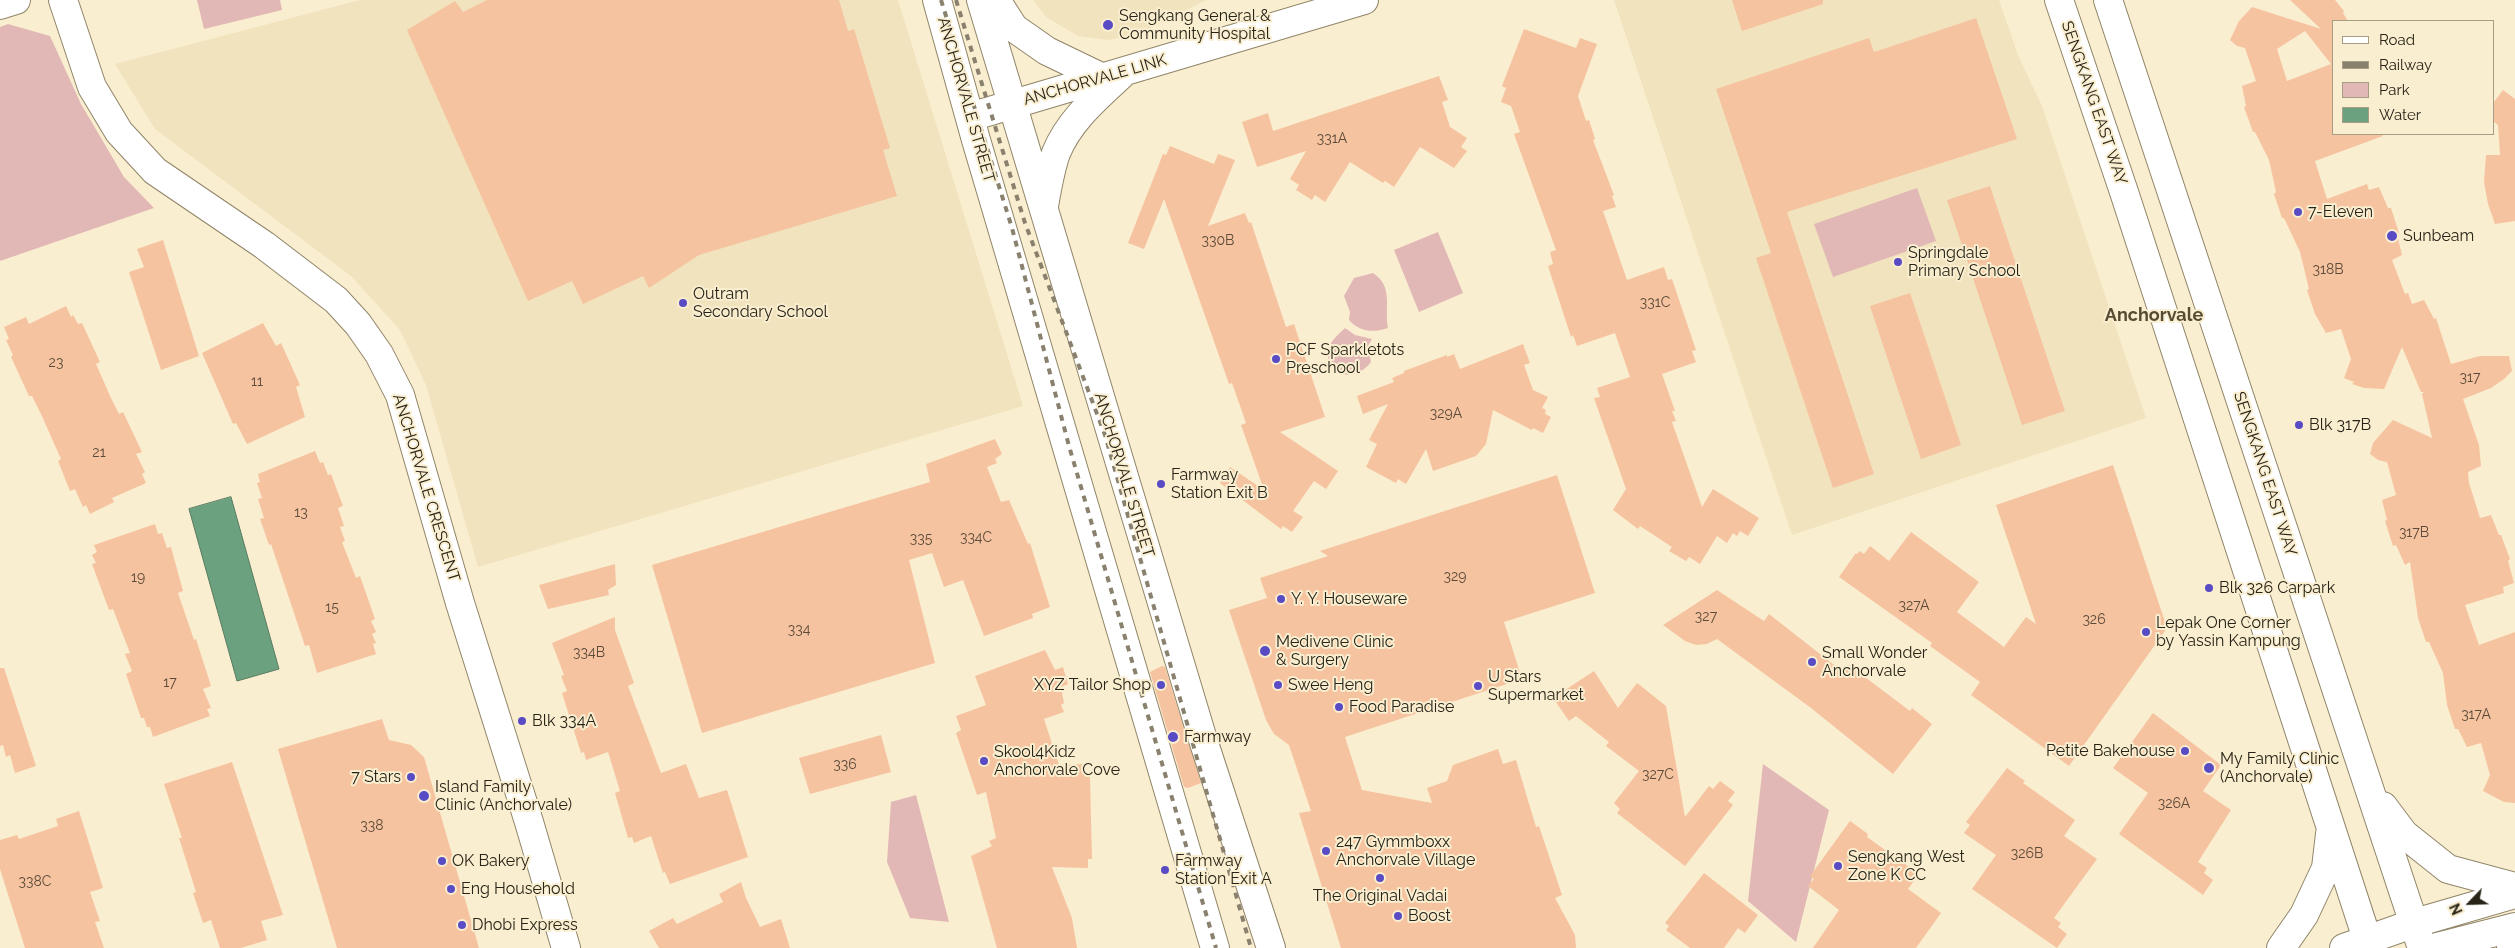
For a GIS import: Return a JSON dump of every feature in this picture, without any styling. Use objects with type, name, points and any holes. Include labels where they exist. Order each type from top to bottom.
[{"type":"street","points":[[0,5],[16,0]]},
{"type":"street","name":"ANCHORVALE CRESCENT","points":[[63,0],[92,87],[119,132],[155,171],[264,245],[336,300],[358,324],[379,354],[400,395],[460,603],[529,822],[566,948]]},
{"type":"street","name":"ANCHORVALE STREET","points":[[937,0],[1216,948]]},
{"type":"street","name":"ANCHORVALE STREET","points":[[981,0],[1204,743],[1271,948]]},
{"type":"street","points":[[996,0],[1014,28],[1048,51],[1113,75],[1066,135],[1054,161],[1043,210]]},
{"type":"street","name":"ANCHORVALE LINK","points":[[970,117],[1364,0]]},
{"type":"street","name":"SENGKANG EAST WAY","points":[[2059,0],[2124,192],[2331,829],[2361,946]]},
{"type":"street","name":"SENGKANG EAST WAY","points":[[2108,0],[2419,936]]},
{"type":"street","points":[[2371,791],[2404,834],[2448,870],[2515,887]]},
{"type":"street","points":[[2281,948],[2304,915],[2326,868],[2331,829]]},
{"type":"street","points":[[2361,946],[2419,936],[2515,894]]},
{"type":"street","points":[[2433,948],[2515,927]]},
{"type":"street","points":[[2511,948],[2515,943]]},
{"type":"shaded area","name":"Outram Secondary School","points":[[360,0],[898,0],[1023,406],[478,567],[426,385],[400,330],[351,276],[155,129],[115,64]]},
{"type":"shaded area","name":"Sengkang General & Community Hospital","points":[[1033,0],[1206,0],[1141,33],[1108,40],[1078,36],[1046,17]]},
{"type":"shaded area","name":"Springdale Primary School","points":[[1614,0],[1999,0],[2018,55],[2042,106],[2146,418],[1792,535]]},
{"type":"green space","points":[[197,0],[280,0],[282,10],[204,29]]},
{"type":"green space","points":[[8,24],[50,36],[81,104],[124,177],[154,208],[0,261],[0,27]]},
{"type":"green space","points":[[1917,188],[1936,241],[1833,277],[1814,224]]},
{"type":"green space","points":[[1438,232],[1463,293],[1419,312],[1394,250]]},
{"type":"green space","points":[[1373,273],[1384,285],[1387,298],[1388,328],[1377,331],[1362,329],[1349,320],[1350,312],[1344,296],[1354,278]]},
{"type":"green space","points":[[1345,328],[1355,335],[1372,339],[1368,346],[1371,362],[1354,374],[1338,372],[1332,367],[1329,360],[1328,352],[1331,343]]},
{"type":"green space","points":[[1763,764],[1829,810],[1796,942],[1748,901]]},
{"type":"green space","points":[[916,795],[949,922],[910,918],[887,862],[891,802]]},
{"type":"water","points":[[231,497],[279,669],[237,681],[189,509]]},
{"type":"building","points":[[487,0],[839,0],[848,31],[854,29],[890,148],[883,150],[897,196],[699,255],[649,288],[643,276],[583,304],[572,281],[528,301],[407,30],[455,1],[463,12]]},
{"type":"building","points":[[1732,0],[1823,0],[1823,4],[1742,31]]},
{"type":"building","points":[[2290,0],[2335,0],[2344,11],[2343,13],[2347,20],[2332,20],[2332,135],[2383,136],[2315,161],[2327,199],[2367,184],[2369,190],[2379,187],[2388,208],[2391,208],[2399,233],[2397,234],[2402,255],[2392,260],[2405,294],[2408,293],[2412,304],[2424,300],[2434,319],[2436,318],[2451,364],[2480,356],[2509,356],[2512,371],[2504,379],[2491,388],[2463,399],[2479,445],[2481,466],[2468,472],[2469,483],[2480,518],[2491,515],[2499,535],[2501,535],[2510,559],[2508,561],[2514,583],[2503,587],[2504,593],[2465,605],[2479,645],[2515,632],[2515,803],[2504,802],[2483,791],[2490,775],[2481,743],[2467,747],[2458,729],[2455,729],[2447,705],[2443,673],[2429,642],[2426,642],[2418,618],[2410,562],[2405,565],[2396,545],[2393,546],[2385,521],[2387,520],[2382,500],[2396,495],[2387,462],[2378,460],[2370,454],[2373,443],[2393,420],[2432,438],[2422,394],[2424,392],[2421,392],[2402,347],[2384,389],[2364,388],[2352,384],[2354,382],[2344,378],[2351,359],[2341,329],[2326,333],[2315,314],[2307,290],[2309,289],[2300,252],[2284,218],[2282,218],[2274,194],[2276,192],[2269,160],[2255,132],[2253,132],[2244,107],[2246,106],[2242,86],[2256,81],[2245,48],[2237,46],[2230,40],[2239,21],[2252,7],[2321,29]],"holes":[[[2305,31],[2331,64],[2287,81],[2277,49]]]},
{"type":"building","points":[[1976,18],[2017,139],[1787,212],[1874,474],[1833,488],[1756,258],[1771,253],[1716,89],[1869,38],[1874,52]]},
{"type":"building","points":[[1524,29],[1576,48],[1580,38],[1597,44],[1578,96],[1586,121],[1589,120],[1595,139],[1593,140],[1614,195],[1612,196],[1616,207],[1603,211],[1627,280],[1664,267],[1668,280],[1672,279],[1696,350],[1692,351],[1696,362],[1662,374],[1675,411],[1672,411],[1676,421],[1672,422],[1702,507],[1713,489],[1759,518],[1748,536],[1740,531],[1737,536],[1733,533],[1727,543],[1717,536],[1700,564],[1689,557],[1686,561],[1669,551],[1672,547],[1640,526],[1638,529],[1613,510],[1626,489],[1594,398],[1600,397],[1597,388],[1630,377],[1615,333],[1577,346],[1573,335],[1571,337],[1548,266],[1553,264],[1550,252],[1556,250],[1514,134],[1520,132],[1511,106],[1501,102],[1506,88],[1502,86]]},
{"type":"building","points":[[1439,76],[1448,100],[1442,102],[1450,127],[1467,138],[1461,147],[1467,151],[1454,168],[1420,147],[1394,187],[1385,181],[1383,183],[1350,162],[1325,202],[1315,195],[1312,200],[1296,190],[1299,185],[1290,179],[1306,151],[1257,167],[1242,122],[1268,113],[1273,131]]},
{"type":"building","points":[[2503,90],[2515,99],[2515,221],[2495,224],[2488,204],[2484,182],[2486,155],[2500,155],[2498,125],[2495,123],[2495,101]]},
{"type":"building","points":[[1170,146],[1214,164],[1218,154],[1235,160],[1208,226],[1245,213],[1249,223],[1251,222],[1286,327],[1294,324],[1325,417],[1280,432],[1338,471],[1326,489],[1314,481],[1293,511],[1303,517],[1292,532],[1283,526],[1281,529],[1220,483],[1230,467],[1264,490],[1241,425],[1246,423],[1232,383],[1229,384],[1164,199],[1144,249],[1128,243],[1163,154],[1166,155]]},
{"type":"building","points":[[1990,186],[2065,411],[2022,425],[1947,200]]},
{"type":"building","points":[[163,240],[199,356],[161,370],[129,272],[144,267],[137,249]]},
{"type":"building","points":[[1910,293],[1961,445],[1921,459],[1870,306]]},
{"type":"building","points":[[66,306],[71,317],[73,315],[78,324],[82,323],[100,362],[96,364],[111,398],[119,414],[123,412],[142,452],[136,454],[145,472],[142,474],[146,483],[112,498],[114,502],[90,514],[86,505],[83,507],[75,489],[70,491],[58,461],[61,459],[41,414],[32,396],[29,396],[11,357],[13,355],[6,340],[9,339],[4,327],[26,317],[29,324]]},
{"type":"building","points":[[263,323],[276,346],[281,343],[300,385],[296,387],[305,417],[247,444],[236,423],[233,424],[202,353]]},
{"type":"building","points":[[1523,344],[1530,363],[1524,365],[1533,390],[1548,397],[1542,408],[1546,410],[1545,414],[1551,417],[1543,433],[1533,428],[1532,430],[1493,410],[1486,444],[1476,456],[1433,471],[1426,449],[1406,484],[1398,479],[1396,483],[1366,467],[1377,444],[1369,440],[1388,404],[1363,414],[1357,396],[1394,382],[1392,378],[1404,373],[1404,371],[1447,355],[1447,357],[1454,354],[1460,369]]},
{"type":"building","points":[[995,439],[1002,454],[995,459],[997,463],[987,467],[1001,502],[1009,500],[1028,544],[1030,543],[1050,607],[1032,614],[1033,618],[984,636],[963,580],[944,587],[932,553],[909,560],[935,663],[702,733],[652,565],[930,482],[926,464]]},
{"type":"building","points":[[315,451],[320,463],[323,462],[328,475],[331,474],[343,506],[338,508],[344,526],[340,527],[345,541],[342,542],[356,578],[360,576],[375,619],[371,621],[376,632],[372,634],[376,643],[373,644],[376,654],[317,673],[309,645],[305,646],[271,544],[269,545],[260,519],[264,518],[258,499],[262,498],[257,483],[260,482],[258,474]]},
{"type":"building","points":[[2113,465],[2167,628],[2069,766],[1971,695],[1980,682],[1930,646],[1932,643],[1839,577],[1856,553],[1860,551],[1864,554],[1870,546],[1889,561],[1911,532],[1979,582],[1957,612],[2004,647],[2026,617],[2036,624],[1996,505]]},
{"type":"building","points":[[1557,475],[1595,593],[1504,622],[1522,679],[1345,737],[1362,790],[1432,803],[1427,788],[1447,781],[1453,765],[1498,749],[1503,764],[1516,760],[1536,827],[1539,826],[1562,895],[1555,898],[1575,935],[1576,948],[1341,948],[1299,813],[1311,811],[1289,745],[1274,734],[1266,720],[1229,610],[1267,598],[1260,578],[1328,556],[1320,551]]},
{"type":"building","points":[[155,524],[158,534],[162,533],[167,548],[171,547],[183,591],[178,593],[194,640],[196,639],[211,686],[203,689],[211,708],[207,709],[210,716],[153,737],[150,727],[147,727],[144,718],[141,718],[126,674],[132,671],[125,654],[130,653],[113,609],[109,610],[92,564],[96,563],[92,555],[97,552],[94,545]]},
{"type":"building","points":[[615,564],[616,585],[608,590],[609,595],[548,609],[539,585]]},
{"type":"building","points":[[1717,590],[1764,621],[1769,614],[1843,672],[1849,665],[1910,711],[1912,708],[1932,724],[1893,774],[1811,708],[1717,639],[1707,644],[1696,645],[1685,641],[1663,625]]},
{"type":"building","points":[[615,617],[615,630],[634,683],[628,686],[661,773],[686,764],[699,798],[727,790],[748,857],[670,884],[665,872],[663,873],[651,836],[634,843],[632,837],[628,838],[615,793],[620,791],[608,752],[586,760],[584,752],[581,753],[562,693],[567,691],[561,676],[564,675],[552,643]]},
{"type":"building","points":[[1045,650],[1055,670],[1063,667],[1068,684],[1061,687],[1064,703],[1061,705],[1064,712],[1044,719],[1059,765],[1086,764],[1086,777],[1090,777],[1092,859],[1088,859],[1088,868],[1052,867],[1072,918],[1077,948],[997,948],[971,856],[992,846],[989,841],[996,838],[986,792],[977,795],[956,733],[961,730],[956,716],[986,705],[975,676]]},
{"type":"building","points":[[1162,666],[1165,667],[1201,783],[1188,788],[1184,787],[1150,672]]},
{"type":"building","points":[[0,668],[4,668],[36,766],[15,773],[10,755],[6,757],[3,745],[0,746]]},
{"type":"building","points":[[1594,671],[1618,708],[1637,683],[1666,706],[1685,817],[1709,786],[1713,789],[1720,781],[1735,792],[1728,801],[1733,805],[1685,866],[1617,813],[1620,809],[1614,803],[1639,771],[1606,746],[1609,742],[1576,716],[1569,721],[1553,698]]},
{"type":"building","points":[[2153,713],[2221,765],[2203,791],[2231,810],[2198,862],[2207,868],[2204,873],[2213,880],[2203,895],[2119,834],[2148,793],[2113,768]]},
{"type":"building","points":[[382,719],[389,740],[411,745],[424,757],[479,948],[337,948],[278,749]]},
{"type":"building","points":[[881,735],[891,772],[810,794],[799,758]]},
{"type":"building","points":[[232,762],[283,915],[261,921],[267,940],[241,948],[220,948],[211,920],[203,923],[193,893],[196,892],[179,838],[182,838],[164,784]]},
{"type":"building","points":[[2007,768],[2025,781],[2023,783],[2075,820],[2064,836],[2097,859],[2054,918],[2061,923],[2058,927],[2067,934],[2057,948],[1972,889],[1996,855],[1964,833],[1970,825],[1966,822]]},
{"type":"building","points":[[79,811],[103,888],[90,892],[100,921],[95,922],[104,948],[25,948],[0,869],[0,840],[17,835],[19,839],[58,826],[56,819]]},
{"type":"building","points":[[1850,821],[1868,834],[1867,837],[1919,874],[1908,889],[1941,913],[1916,948],[1813,948],[1839,910],[1808,886],[1814,879],[1810,876]]},
{"type":"building","points":[[1704,873],[1758,915],[1745,933],[1738,928],[1724,948],[1690,948],[1666,930],[1669,926],[1665,923]]},
{"type":"building","points":[[741,882],[746,898],[760,927],[781,919],[790,948],[659,948],[649,931],[673,918],[677,924],[723,902],[719,894]]},
{"type":"railway","points":[[941,0],[1012,228],[1069,446],[1216,948]]},
{"type":"railway","points":[[956,0],[1025,223],[1105,435],[1251,948]]},
{"type":"place","name":"Sengkang General & Community Hospital","points":[[1108,25]]},
{"type":"place","name":"7-Eleven","points":[[2298,212]]},
{"type":"place","name":"Sunbeam","points":[[2392,236]]},
{"type":"place","name":"Springdale Primary School","points":[[1898,262]]},
{"type":"place","name":"Outram Secondary School","points":[[683,303]]},
{"type":"place","name":"PCF Sparkletots Preschool","points":[[1276,359]]},
{"type":"place","name":"Blk 317B","points":[[2299,425]]},
{"type":"place","name":"Farmway Station Exit B","points":[[1161,484]]},
{"type":"place","name":"Blk 326 Carpark","points":[[2209,588]]},
{"type":"place","name":"Y. Y. Houseware","points":[[1281,599]]},
{"type":"place","name":"Lepak One Corner by Yassin Kampung","points":[[2146,632]]},
{"type":"place","name":"Medivene Clinic & Surgery","points":[[1265,651]]},
{"type":"place","name":"Small Wonder Anchorvale","points":[[1812,662]]},
{"type":"place","name":"XYZ Tailor Shop","points":[[1161,685]]},
{"type":"place","name":"Swee Heng","points":[[1278,685]]},
{"type":"place","name":"U Stars Supermarket","points":[[1478,686]]},
{"type":"place","name":"Food Paradise","points":[[1339,707]]},
{"type":"place","name":"Blk 334A","points":[[522,721]]},
{"type":"place","name":"Farmway","points":[[1173,737]]},
{"type":"place","name":"Petite Bakehouse","points":[[2185,751]]},
{"type":"place","name":"Skool4Kidz Anchorvale Cove","points":[[984,761]]},
{"type":"place","name":"My Family Clinic (Anchorvale)","points":[[2209,768]]},
{"type":"place","name":"7 Stars","points":[[411,777]]},
{"type":"place","name":"Island Family Clinic (Anchorvale)","points":[[424,796]]},
{"type":"place","name":"247 Gymmboxx Anchorvale Village","points":[[1326,851]]},
{"type":"place","name":"OK Bakery","points":[[442,861]]},
{"type":"place","name":"Sengkang West Zone K CC","points":[[1838,866]]},
{"type":"place","name":"Farmway Station Exit A","points":[[1165,870]]},
{"type":"place","name":"The Original Vadai","points":[[1380,878]]},
{"type":"place","name":"Eng Household","points":[[451,889]]},
{"type":"place","name":"Boost","points":[[1398,916]]},
{"type":"place","name":"Dhobi Express","points":[[462,925]]},
{"type":"district","name":"Anchorvale","points":[[2154,316]]}]
